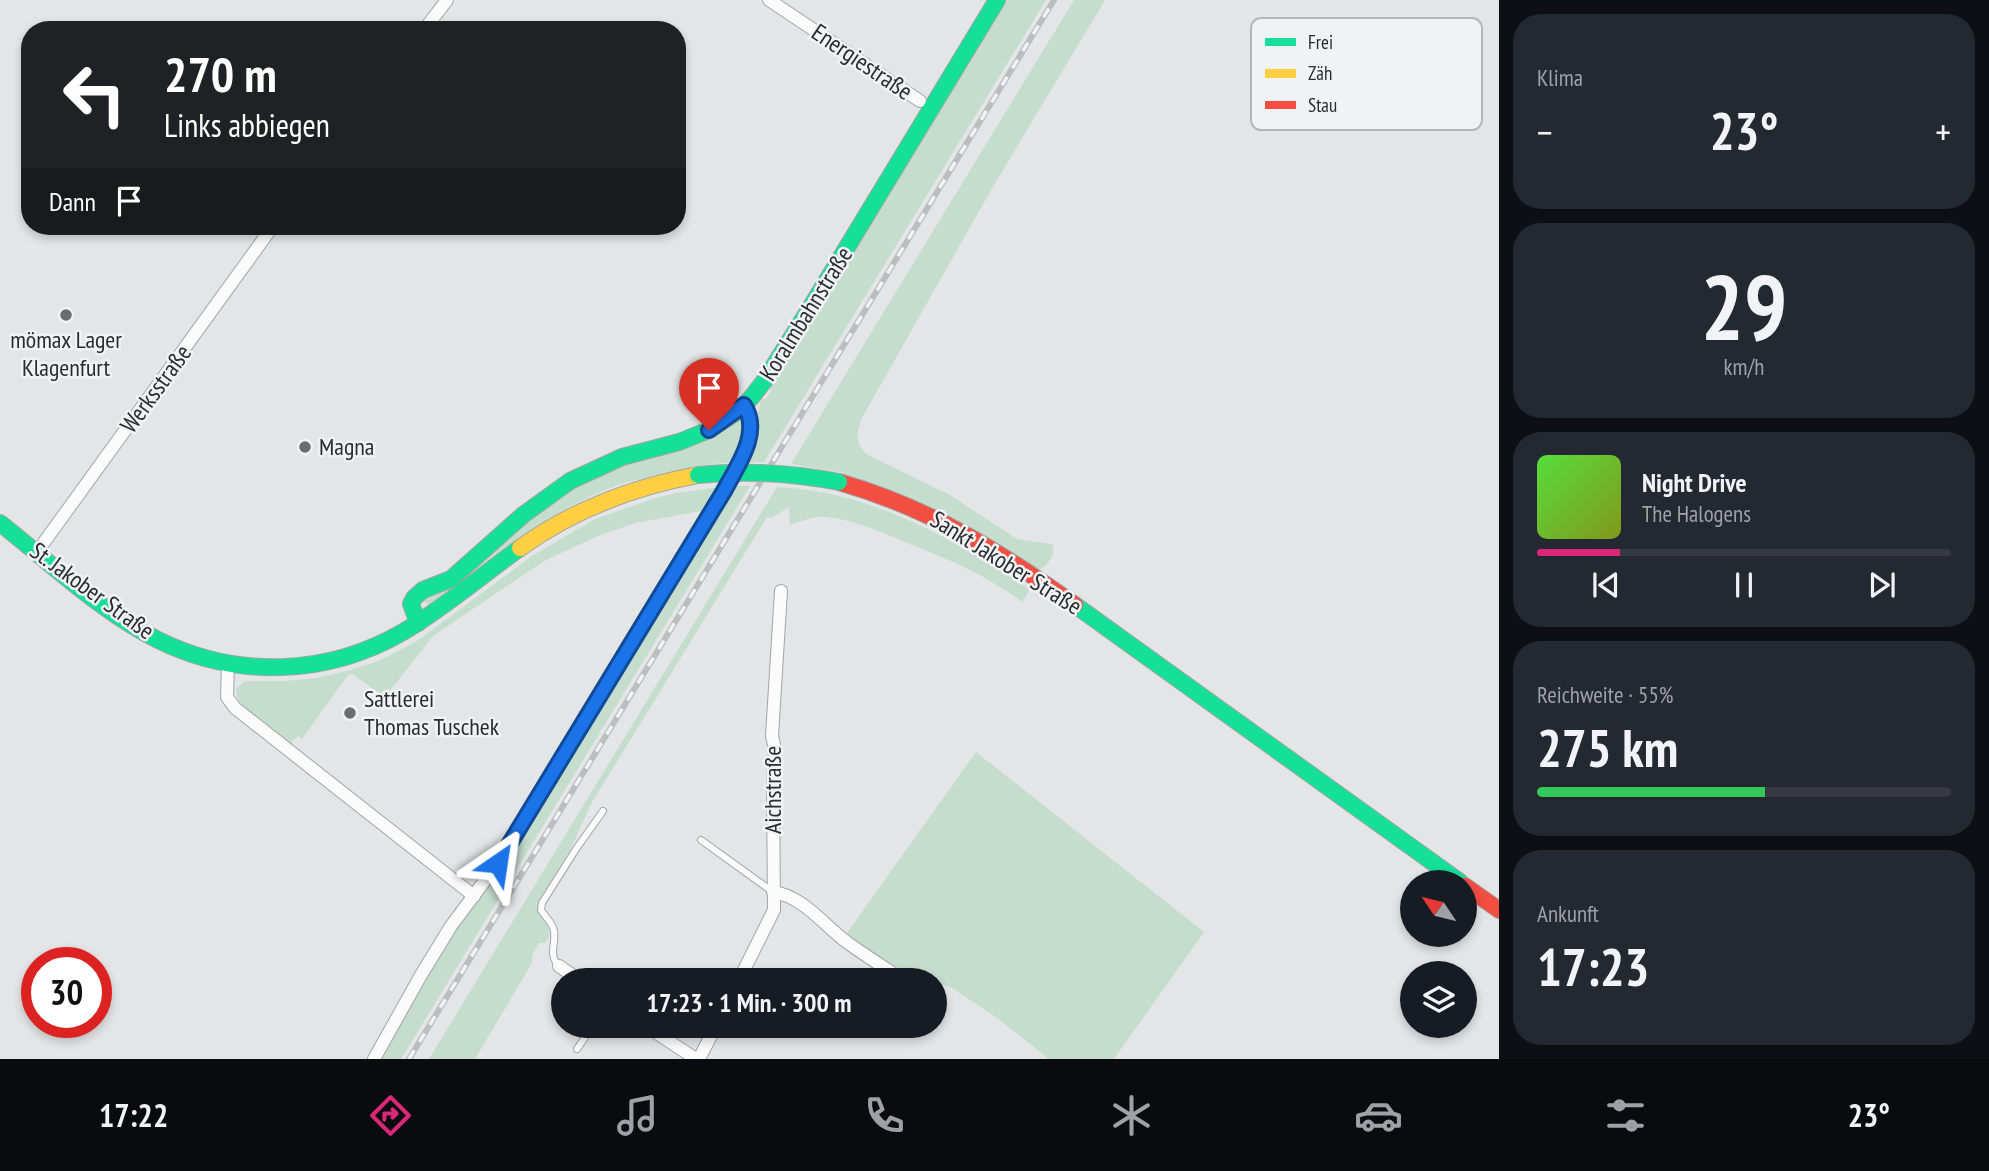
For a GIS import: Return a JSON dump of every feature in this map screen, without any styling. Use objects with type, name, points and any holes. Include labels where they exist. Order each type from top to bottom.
[{"type":"main road","name":"Koralmbahnstraße","points":[[744,405],[773,369],[997,0]]},
{"type":"main road","points":[[418,623],[411,604],[418,591],[451,579],[554,491],[610,461],[699,435],[744,405]]},
{"type":"main road","name":"Sankt Jakober Straße","points":[[228,664],[284,668],[328,663],[374,648],[418,623],[518,549],[565,519],[594,504],[630,491],[668,480],[730,472],[773,472],[810,476],[876,493],[924,512],[1004,557],[1443,870]]},
{"type":"main road","name":"St. Jakober Straße","points":[[0,523],[101,603],[146,633],[182,651],[228,664]]},
{"type":"main road","points":[[1477,894],[1499,910]]},
{"type":"street","points":[[431,21],[447,0]]},
{"type":"street","name":"Energiestraße","points":[[769,0],[920,101]]},
{"type":"street","name":"Werksstraße","points":[[37,552],[266,235]]},
{"type":"street","name":"Koralmbahnstraße","points":[[374,1059],[456,918],[489,877],[517,834],[730,480],[749,437],[750,416],[744,405]]},
{"type":"street","name":"Aichstraße","points":[[745,968],[774,910],[775,749],[772,736],[781,591]]},
{"type":"street","points":[[228,664],[227,697],[235,708],[474,896]]},
{"type":"street","points":[[773,892],[796,898],[848,943],[885,968]]},
{"type":"street","points":[[665,1038],[697,1059],[709,1038]]},
{"type":"lane","points":[[559,966],[554,960],[554,929],[541,910],[542,903],[603,811]]},
{"type":"lane","points":[[701,840],[773,892]]},
{"type":"lane","points":[[576,1049],[584,1038]]},
{"type":"green space","points":[[1000,0],[1046,0],[764,462],[745,462],[752,445],[761,399],[766,399],[771,391],[769,386]]},
{"type":"green space","points":[[1074,0],[1105,0],[991,190],[863,416],[858,432],[858,442],[868,455],[950,495],[1017,539],[1052,544],[1053,555],[1040,570],[843,476],[844,473],[791,464]]},
{"type":"green space","points":[[741,417],[745,428],[735,462],[704,465],[640,479],[593,496],[543,522],[430,605],[425,603],[424,598],[560,492]]},
{"type":"green space","points":[[732,486],[750,486],[401,1059],[379,1059],[451,933],[497,874]]},
{"type":"green space","points":[[721,487],[707,510],[635,523],[598,536],[544,561],[433,636],[385,697],[352,674],[348,675],[302,739],[298,736],[292,741],[292,745],[239,703],[236,689],[245,681],[317,678],[381,660],[417,641],[532,556],[593,520],[655,498]]},
{"type":"green space","points":[[777,487],[811,490],[843,497],[906,519],[967,550],[1024,585],[1029,591],[1022,602],[993,582],[962,566],[854,522],[822,517],[790,525],[789,507],[771,518],[767,517],[591,804],[571,848],[539,900],[538,911],[548,927],[548,939],[545,943],[539,943],[532,955],[532,963],[475,1059],[429,1059]]},
{"type":"green space","points":[[976,752],[1204,932],[1114,1059],[1049,1059],[996,1017],[947,986],[947,968],[900,968],[887,963],[847,933]]},
{"type":"railway","points":[[409,1059],[1054,0]]},
{"type":"traffic: fast","points":[[418,623],[411,604],[414,598],[423,590],[451,579],[523,515],[570,481],[622,457],[679,442],[709,430],[738,411],[751,398],[812,305],[997,0]]},
{"type":"traffic: fast","points":[[698,475],[769,473],[839,482]]},
{"type":"traffic: fast","points":[[0,523],[76,586],[137,628],[188,653],[250,666],[313,664],[374,647],[433,613],[520,548]]},
{"type":"traffic: fast","points":[[1075,605],[1443,870]]},
{"type":"traffic: slow","points":[[520,548],[561,522],[605,501],[650,486],[698,475]]},
{"type":"traffic: jam","points":[[839,482],[903,505],[962,533],[1075,605]]},
{"type":"traffic: jam","points":[[1477,894],[1499,910]]},
{"type":"place","name":"mömax Lager Klagenfurt","points":[[66,315]]},
{"type":"place","name":"Magna","points":[[305,447]]},
{"type":"place","name":"Sattlerei Thomas Tuschek","points":[[350,713]]},
{"type":"route","points":[[498,863],[724,491],[747,445],[751,421],[749,412],[744,405],[709,430]]}]
